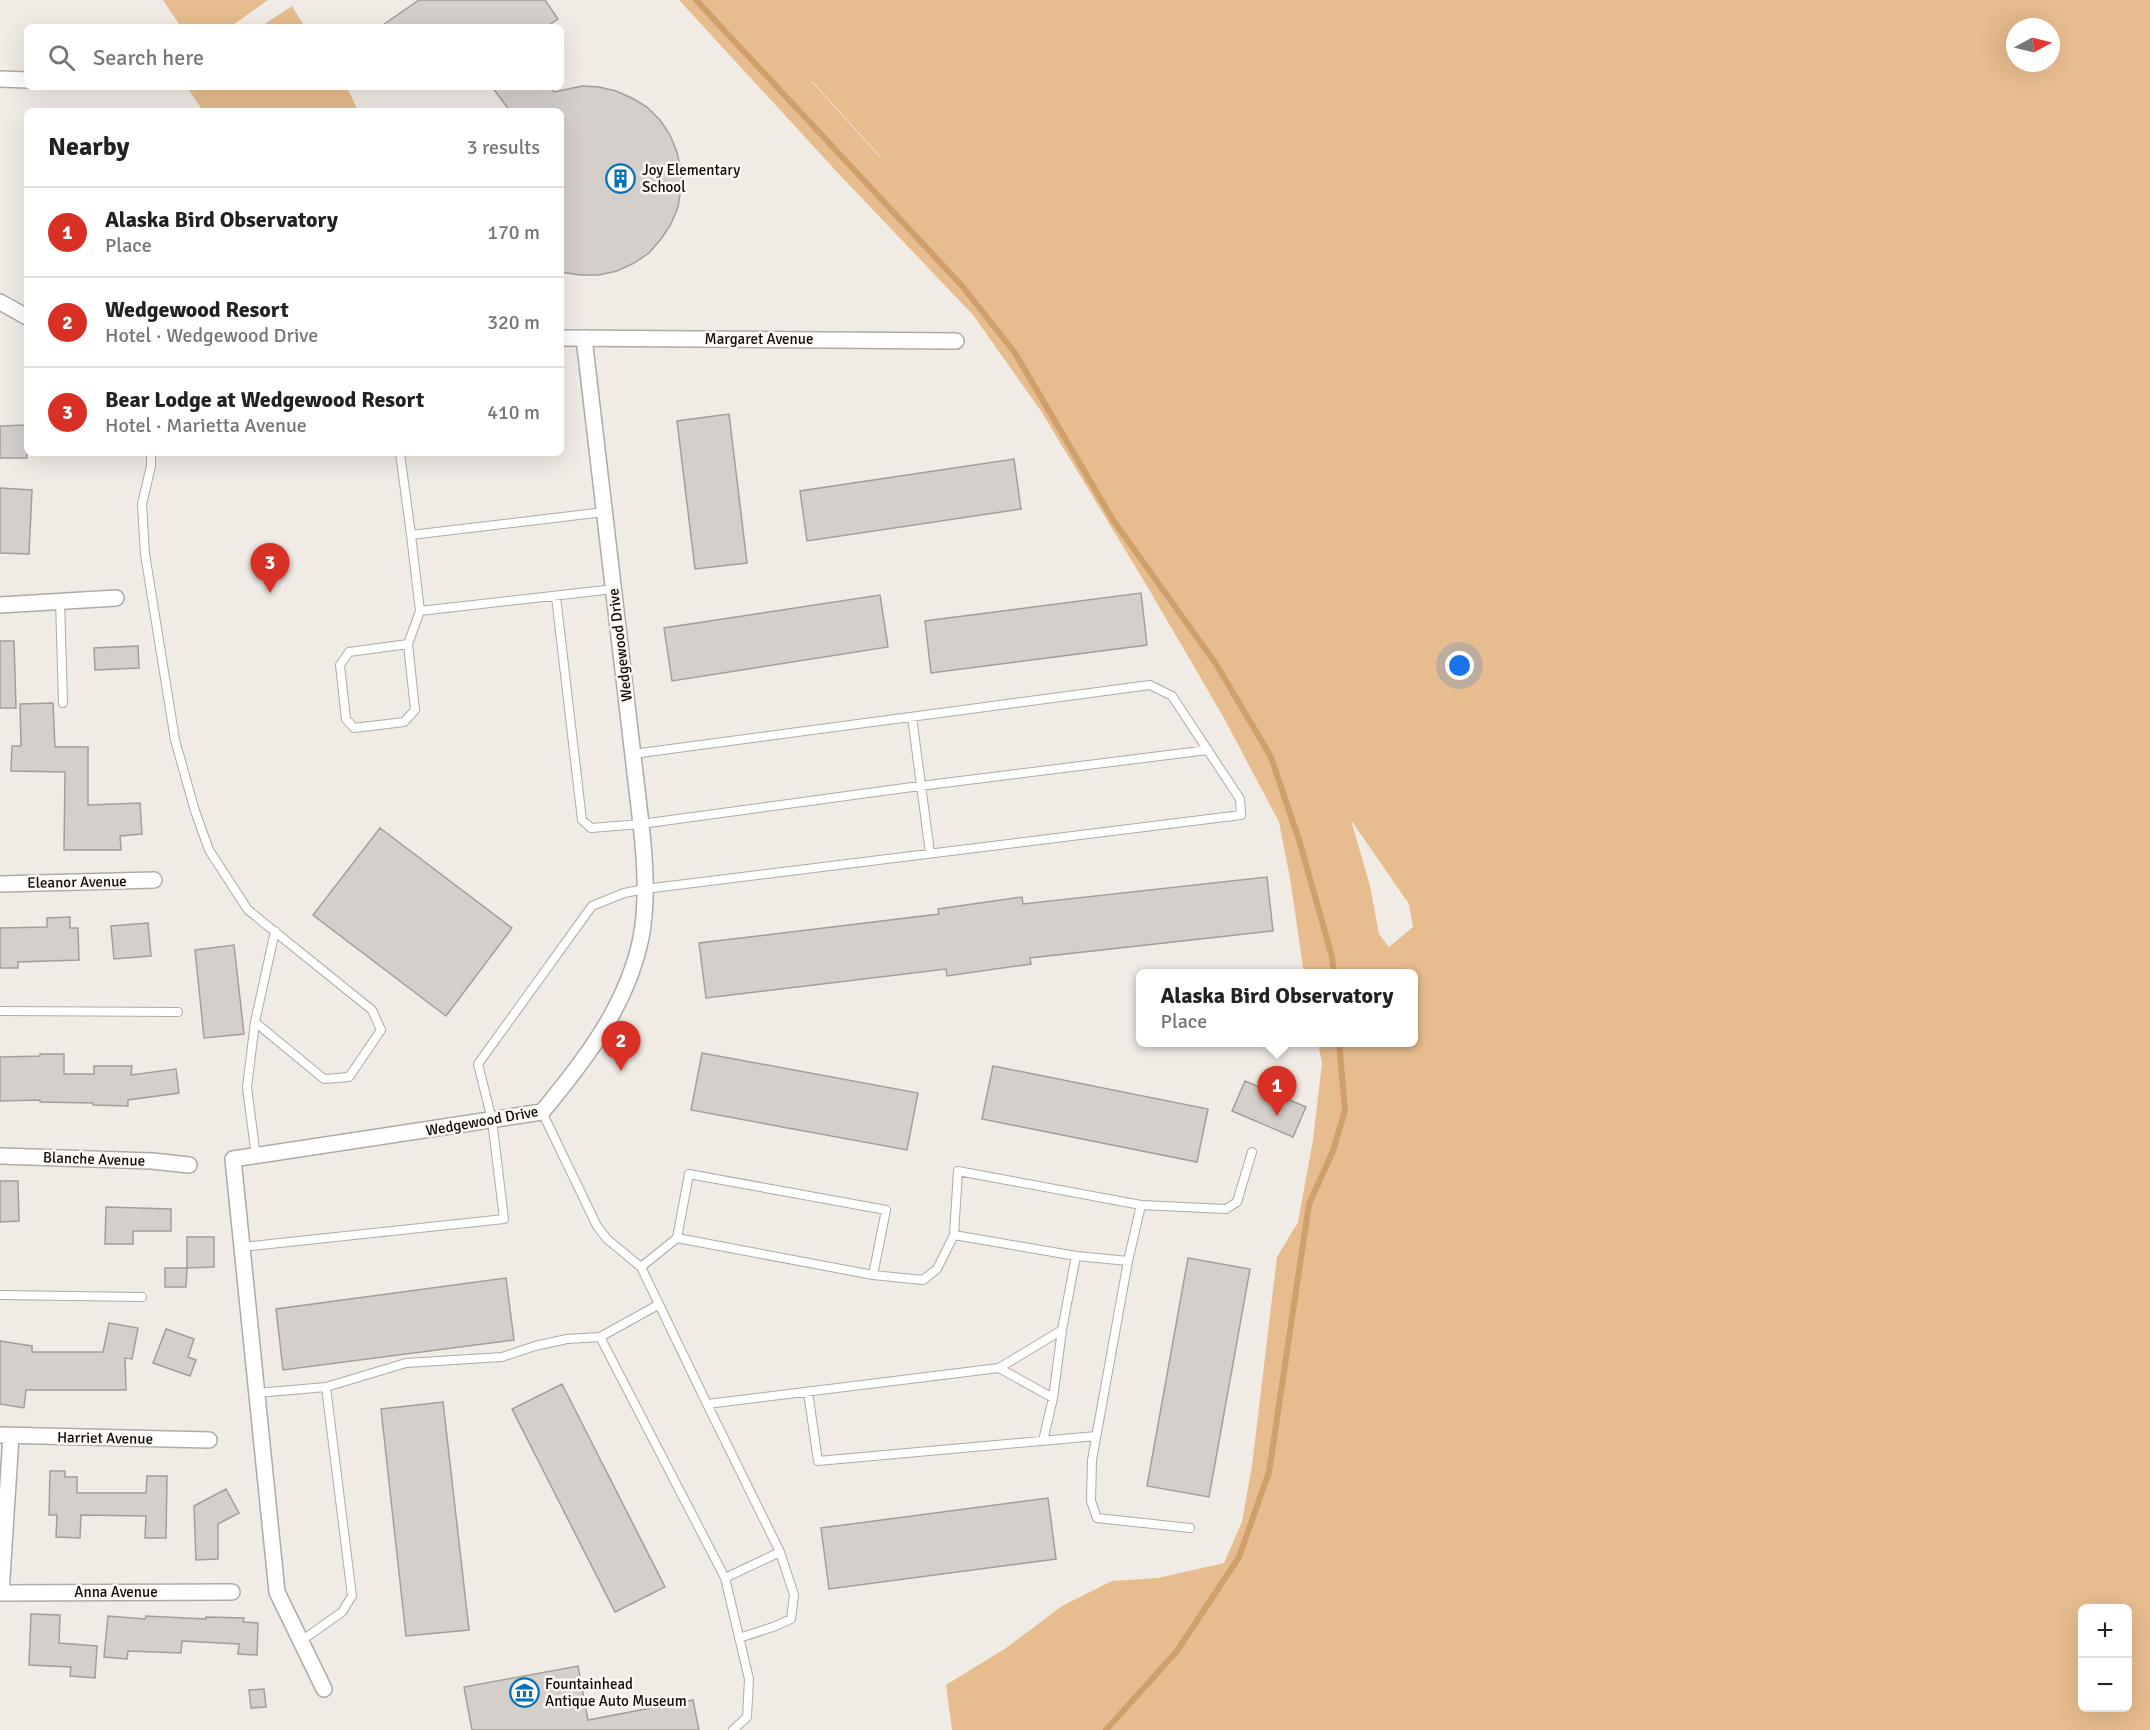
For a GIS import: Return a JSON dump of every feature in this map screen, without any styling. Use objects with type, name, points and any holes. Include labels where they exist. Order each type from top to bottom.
[{"type":"street","points":[[0,79],[24,80]]},
{"type":"street","points":[[0,302],[24,315]]},
{"type":"street","name":"Margaret Avenue","points":[[564,338],[956,341]]},
{"type":"street","name":"Wedgewood Drive","points":[[324,1689],[277,1593],[233,1159],[542,1112],[600,1037],[630,981],[641,937],[646,875],[584,338]]},
{"type":"street","points":[[0,605],[116,598]]},
{"type":"street","name":"Eleanor Avenue","points":[[0,884],[154,880]]},
{"type":"street","name":"Blanche Avenue","points":[[0,1156],[152,1161],[189,1165]]},
{"type":"street","points":[[1,1593],[5,1436]]},
{"type":"street","name":"Harriet Avenue","points":[[5,1436],[209,1440]]},
{"type":"street","name":"Anna Avenue","points":[[1,1593],[232,1592]]},
{"type":"lane","points":[[151,456],[151,466],[142,504],[145,554],[175,740],[195,811],[209,850],[248,910],[372,1010],[381,1030],[349,1077],[324,1079],[255,1022]]},
{"type":"lane","points":[[400,456],[420,611],[408,644],[415,710],[404,722],[354,728],[346,719],[340,665],[344,658],[349,652],[408,644]]},
{"type":"lane","points":[[411,535],[604,513]]},
{"type":"lane","points":[[420,611],[614,589]]},
{"type":"lane","points":[[556,597],[582,820],[591,828],[641,824],[1208,750]]},
{"type":"lane","points":[[60,602],[63,703]]},
{"type":"lane","points":[[242,1247],[504,1219],[492,1120],[478,1064],[592,906],[624,893],[645,889],[1241,815],[1240,800],[1172,696],[1150,685],[633,754]]},
{"type":"lane","points":[[912,717],[930,853]]},
{"type":"lane","points":[[256,1157],[247,1087],[255,1022],[275,932]]},
{"type":"lane","points":[[0,1011],[178,1012]]},
{"type":"lane","points":[[542,1112],[597,1226],[608,1239],[641,1267],[780,1552],[794,1595],[790,1619],[773,1628],[739,1638]]},
{"type":"lane","points":[[677,1238],[873,1275],[923,1280],[937,1269],[954,1235],[958,1171],[1141,1205],[1226,1209],[1237,1202],[1252,1152]]},
{"type":"lane","points":[[641,1267],[677,1238],[689,1174],[886,1210],[873,1275]]},
{"type":"lane","points":[[1141,1205],[1128,1261],[1096,1436],[1092,1460],[1091,1501],[1098,1518],[1190,1528]]},
{"type":"lane","points":[[954,1235],[1076,1256],[1128,1261]]},
{"type":"lane","points":[[1043,1441],[1053,1398],[1062,1330],[1076,1256]]},
{"type":"lane","points":[[0,1295],[142,1298]]},
{"type":"lane","points":[[257,1393],[327,1387],[406,1363],[502,1357],[567,1339],[600,1337],[658,1305]]},
{"type":"lane","points":[[707,1404],[999,1368],[1062,1330]]},
{"type":"lane","points":[[600,1337],[725,1578],[749,1679],[747,1717],[733,1730]]},
{"type":"lane","points":[[999,1368],[1053,1398]]},
{"type":"lane","points":[[301,1641],[342,1612],[352,1596],[327,1387]]},
{"type":"lane","points":[[808,1392],[818,1461],[1096,1436]]},
{"type":"lane","points":[[725,1578],[780,1552]]},
{"type":"shaded area","points":[[163,0],[268,0],[234,24],[179,24]]},
{"type":"shaded area","points":[[679,0],[2150,0],[2150,1730],[952,1730],[946,1685],[1006,1648],[1062,1606],[1112,1581],[1158,1578],[1224,1563],[1242,1522],[1252,1466],[1277,1257],[1298,1222],[1313,1140],[1322,1063],[1319,1047],[1418,1047],[1418,969],[1303,969],[1279,822],[1224,718],[1041,411],[973,315],[837,172]],"holes":[[[811,81],[812,81],[881,157]],[[1351,820],[1409,904],[1413,927],[1389,947],[1379,934],[1370,886]]]},
{"type":"shaded area","points":[[292,6],[303,24],[265,24]]},
{"type":"shaded area","points":[[189,90],[348,90],[357,108],[201,108]]},
{"type":"building","points":[[419,0],[545,0],[558,19],[550,24],[384,24]]},
{"type":"building","name":"Joy Elementary School","points":[[582,86],[599,87],[632,98],[647,107],[660,120],[677,152],[681,170],[681,188],[678,207],[671,224],[649,253],[617,271],[599,275],[564,272],[564,108],[508,108],[494,90],[553,90],[554,92]]},
{"type":"building","points":[[729,414],[747,563],[695,569],[677,421]]},
{"type":"building","points":[[24,425],[24,456],[27,458],[0,458],[0,426]]},
{"type":"building","points":[[1014,459],[1021,509],[807,541],[800,491]]},
{"type":"building","points":[[0,488],[32,490],[29,554],[0,553]]},
{"type":"building","points":[[1141,593],[1147,645],[931,673],[925,621]]},
{"type":"building","points":[[880,595],[888,647],[672,681],[664,628]]},
{"type":"building","points":[[0,641],[14,641],[16,708],[0,708]]},
{"type":"building","points":[[138,646],[139,668],[95,670],[94,648]]},
{"type":"building","points":[[53,703],[55,747],[88,747],[88,805],[140,803],[142,834],[120,836],[121,850],[64,850],[65,772],[11,771],[12,746],[21,746],[20,704]]},
{"type":"building","points":[[380,828],[512,928],[446,1016],[313,915]]},
{"type":"building","points":[[1267,877],[1273,931],[1030,958],[1031,964],[947,976],[946,969],[706,998],[699,943],[939,914],[938,909],[1022,897],[1023,904]]},
{"type":"building","points":[[70,917],[70,928],[78,928],[79,960],[18,962],[18,968],[0,968],[0,928],[47,927],[47,918]]},
{"type":"building","points":[[148,923],[151,956],[114,959],[111,926]]},
{"type":"building","points":[[234,945],[244,1034],[204,1038],[195,950]]},
{"type":"building","points":[[702,1053],[918,1093],[907,1150],[691,1110]]},
{"type":"building","points":[[40,1054],[64,1054],[64,1074],[94,1074],[94,1066],[132,1066],[131,1075],[176,1069],[179,1093],[128,1100],[128,1106],[40,1102],[40,1100],[0,1101],[0,1057],[40,1056]]},
{"type":"building","points":[[993,1066],[1208,1109],[1197,1162],[982,1119]]},
{"type":"building","points":[[1245,1081],[1306,1107],[1293,1137],[1232,1111]]},
{"type":"building","points":[[0,1181],[18,1181],[19,1221],[0,1222]]},
{"type":"building","points":[[106,1207],[171,1209],[171,1231],[133,1231],[133,1244],[105,1244]]},
{"type":"building","points":[[187,1237],[214,1237],[214,1267],[187,1268]]},
{"type":"building","points":[[1188,1258],[1250,1269],[1209,1497],[1147,1486]]},
{"type":"building","points":[[165,1268],[187,1268],[186,1287],[165,1287]]},
{"type":"building","points":[[506,1278],[514,1340],[283,1370],[276,1309]]},
{"type":"building","points":[[109,1323],[138,1328],[132,1359],[125,1358],[126,1390],[26,1390],[24,1408],[0,1404],[0,1341],[32,1346],[32,1352],[103,1352]]},
{"type":"building","points":[[166,1329],[194,1339],[188,1357],[196,1360],[190,1376],[153,1363]]},
{"type":"building","points":[[562,1384],[665,1587],[615,1612],[512,1409]]},
{"type":"building","points":[[443,1402],[469,1630],[406,1636],[381,1409]]},
{"type":"building","points":[[50,1471],[65,1471],[65,1477],[77,1477],[77,1493],[146,1493],[147,1476],[167,1476],[166,1538],[145,1538],[146,1516],[81,1515],[80,1538],[56,1537],[57,1515],[49,1515]]},
{"type":"building","points":[[226,1489],[239,1513],[218,1524],[218,1559],[196,1560],[194,1506]]},
{"type":"building","points":[[1048,1498],[1056,1559],[829,1589],[821,1528]]},
{"type":"building","points":[[31,1614],[60,1615],[59,1643],[97,1646],[95,1678],[70,1676],[71,1667],[29,1665]]},
{"type":"building","points":[[108,1616],[145,1619],[146,1616],[244,1618],[243,1622],[258,1623],[257,1655],[238,1654],[239,1644],[182,1641],[181,1653],[128,1651],[127,1659],[104,1657]]},
{"type":"building","name":"Fountainhead Antique Auto Museum","points":[[578,1666],[588,1720],[693,1700],[699,1730],[472,1730],[464,1687]]},
{"type":"building","points":[[264,1689],[266,1707],[251,1708],[249,1690]]},
{"type":"waterway","points":[[696,0],[963,287],[1015,353],[1113,520],[1216,664],[1271,757],[1300,843],[1333,969]]},
{"type":"waterway","points":[[1106,1730],[1177,1651],[1239,1557],[1269,1472],[1309,1204],[1333,1151],[1345,1110],[1339,1047]]},
{"type":"place","name":"Joy Elementary School","points":[[621,179]]},
{"type":"place","name":"Bear Lodge at Wedgewood Resort","points":[[270,593]]},
{"type":"place","name":"Wedgewood Resort","points":[[621,1071]]},
{"type":"place","name":"Alaska Bird Observatory","points":[[1277,1116]]},
{"type":"place","name":"Fountainhead Antique Auto Museum","points":[[524,1693]]}]
